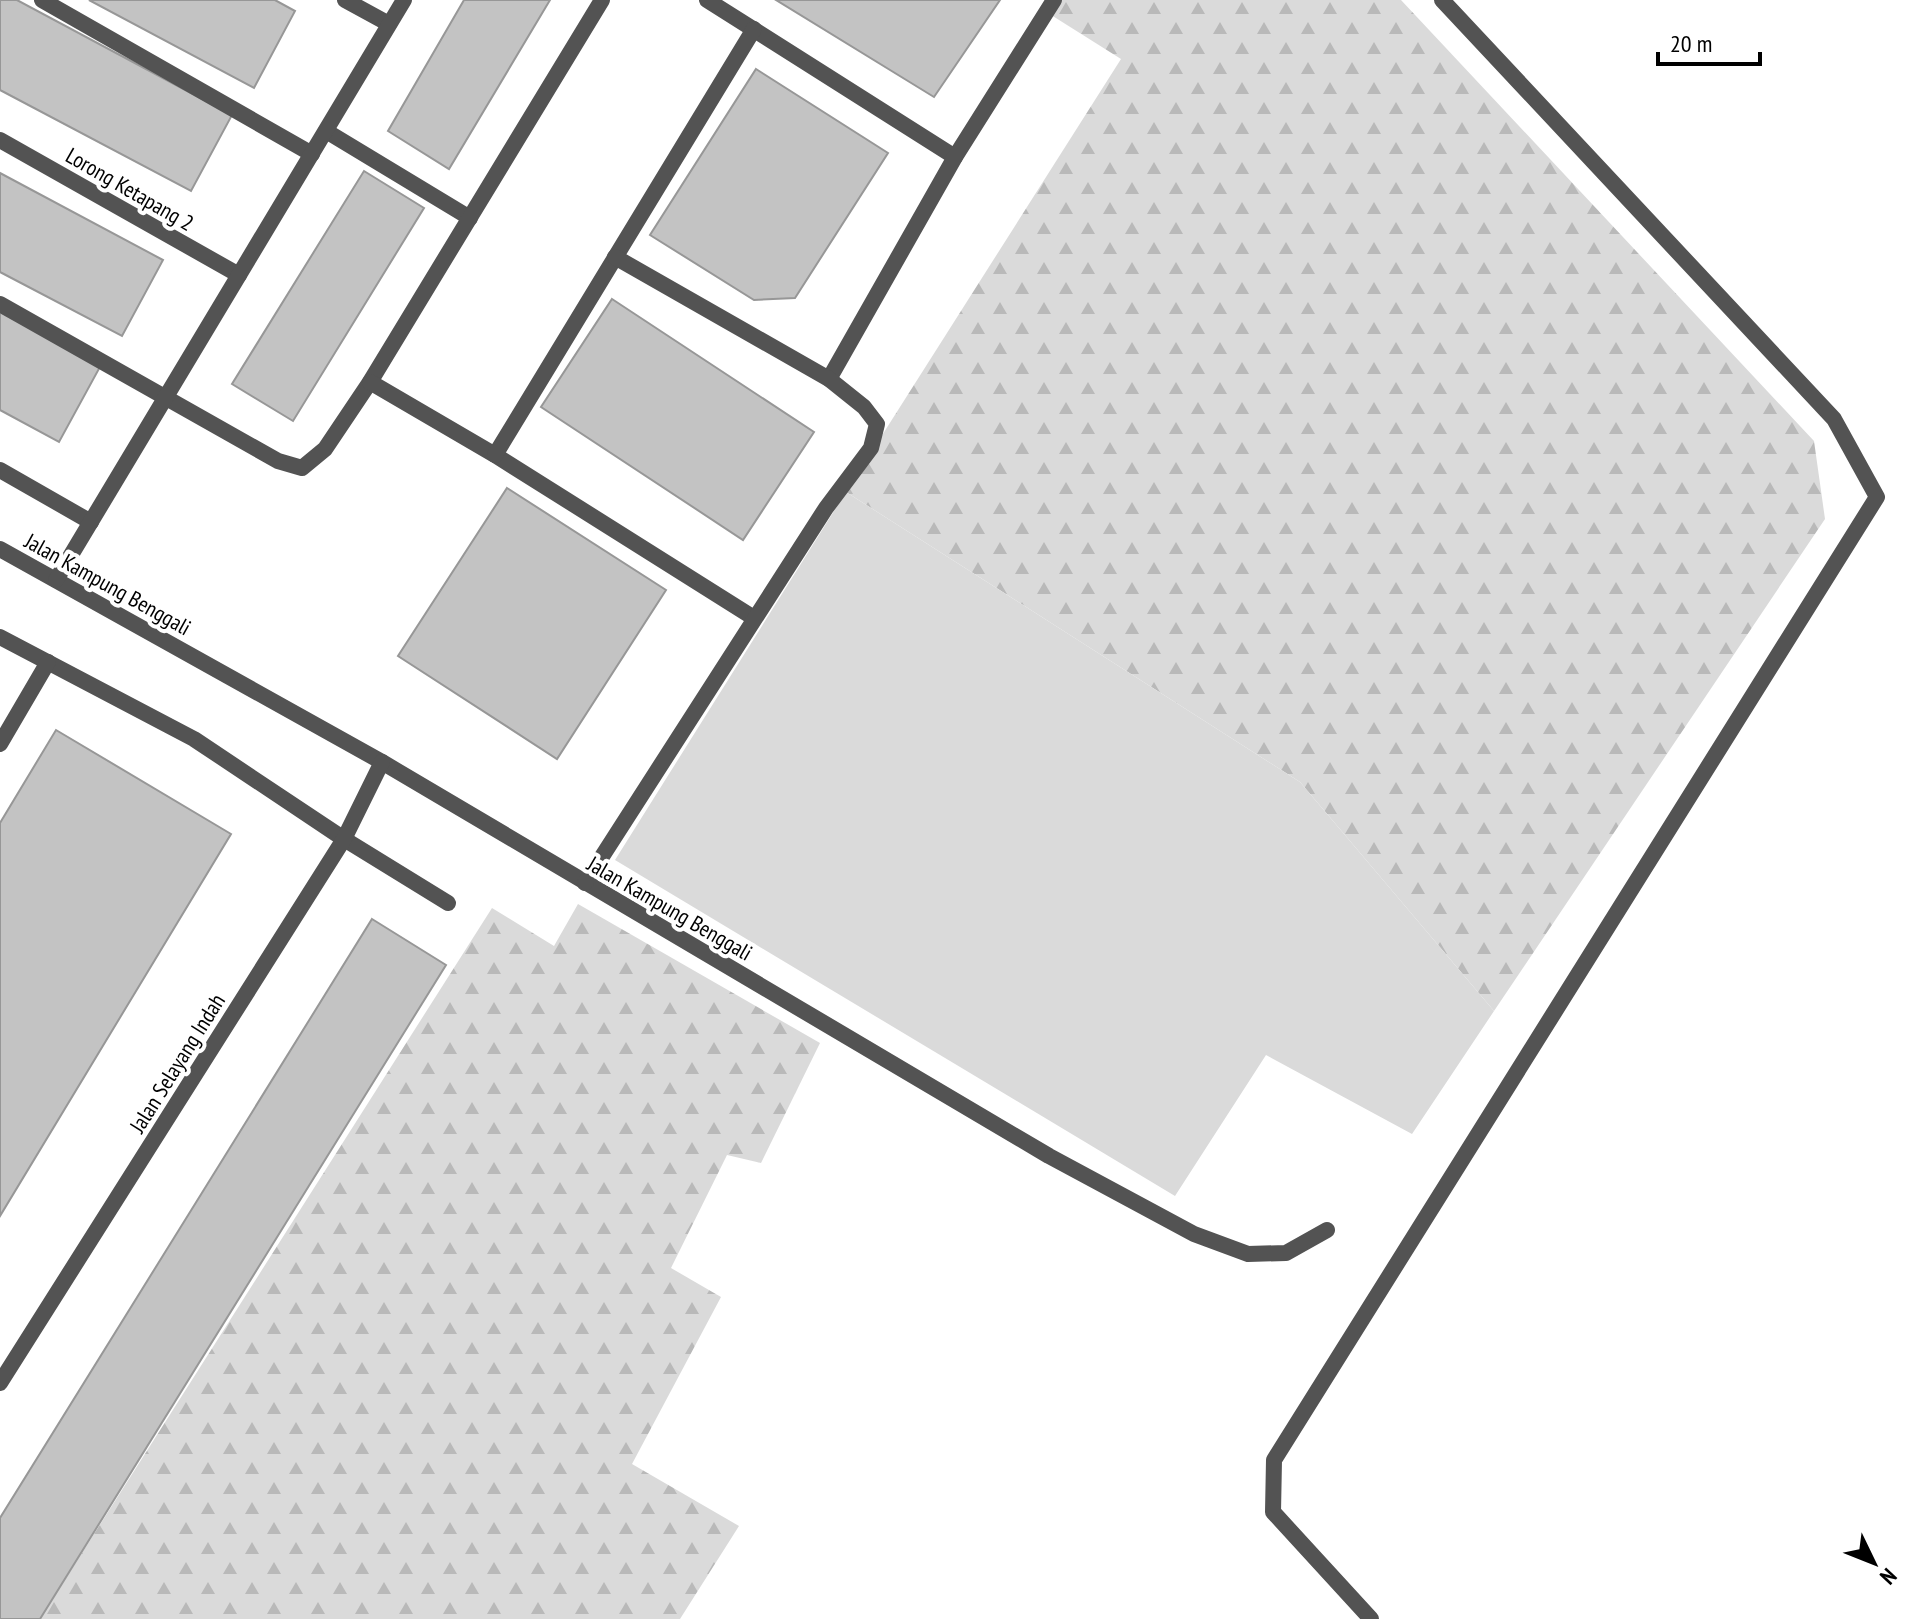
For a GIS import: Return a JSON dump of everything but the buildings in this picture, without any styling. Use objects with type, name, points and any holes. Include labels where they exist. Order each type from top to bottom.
[{"type":"street","points":[[42,0],[312,154]]},
{"type":"street","points":[[345,0],[389,24]]},
{"type":"street","points":[[56,580],[404,0]]},
{"type":"street","points":[[0,304],[278,461],[302,468],[325,449],[370,382],[602,0]]},
{"type":"street","points":[[707,0],[955,157]]},
{"type":"street","points":[[829,379],[955,157],[1054,0]]},
{"type":"street","points":[[1371,1619],[1273,1512],[1274,1460],[1877,497],[1834,419],[1442,0]]},
{"type":"street","points":[[495,455],[754,29]]},
{"type":"street","points":[[326,131],[470,218]]},
{"type":"street","name":"Lorong Ketapang 2","points":[[0,140],[239,275]]},
{"type":"street","points":[[585,883],[826,508],[871,448],[877,424],[864,407],[829,379],[615,257]]},
{"type":"street","points":[[370,382],[495,455],[754,618]]},
{"type":"street","name":"Jalan Kampung Benggali","points":[[0,470],[91,522]]},
{"type":"street","name":"Jalan Kampung Benggali","points":[[0,549],[382,762],[1049,1156],[1194,1234],[1248,1254],[1286,1253],[1327,1230]]},
{"type":"street","points":[[0,637],[194,739],[344,839],[448,903]]},
{"type":"street","points":[[0,744],[48,662]]},
{"type":"street","name":"Jalan Selayang Indah","points":[[0,1383],[344,839],[382,762]]},
{"type":"green space","points":[[1045,0],[1401,0],[1814,441],[1825,519],[1494,1011],[1300,782],[846,492],[1121,59],[1040,8]]},
{"type":"green space","points":[[846,492],[1300,782],[1494,1011],[1412,1134],[1266,1055],[1175,1196],[615,860]]},
{"type":"green space","points":[[578,904],[820,1043],[761,1163],[727,1155],[671,1268],[721,1297],[632,1464],[739,1526],[680,1619],[40,1619],[492,908],[554,946]]}]
